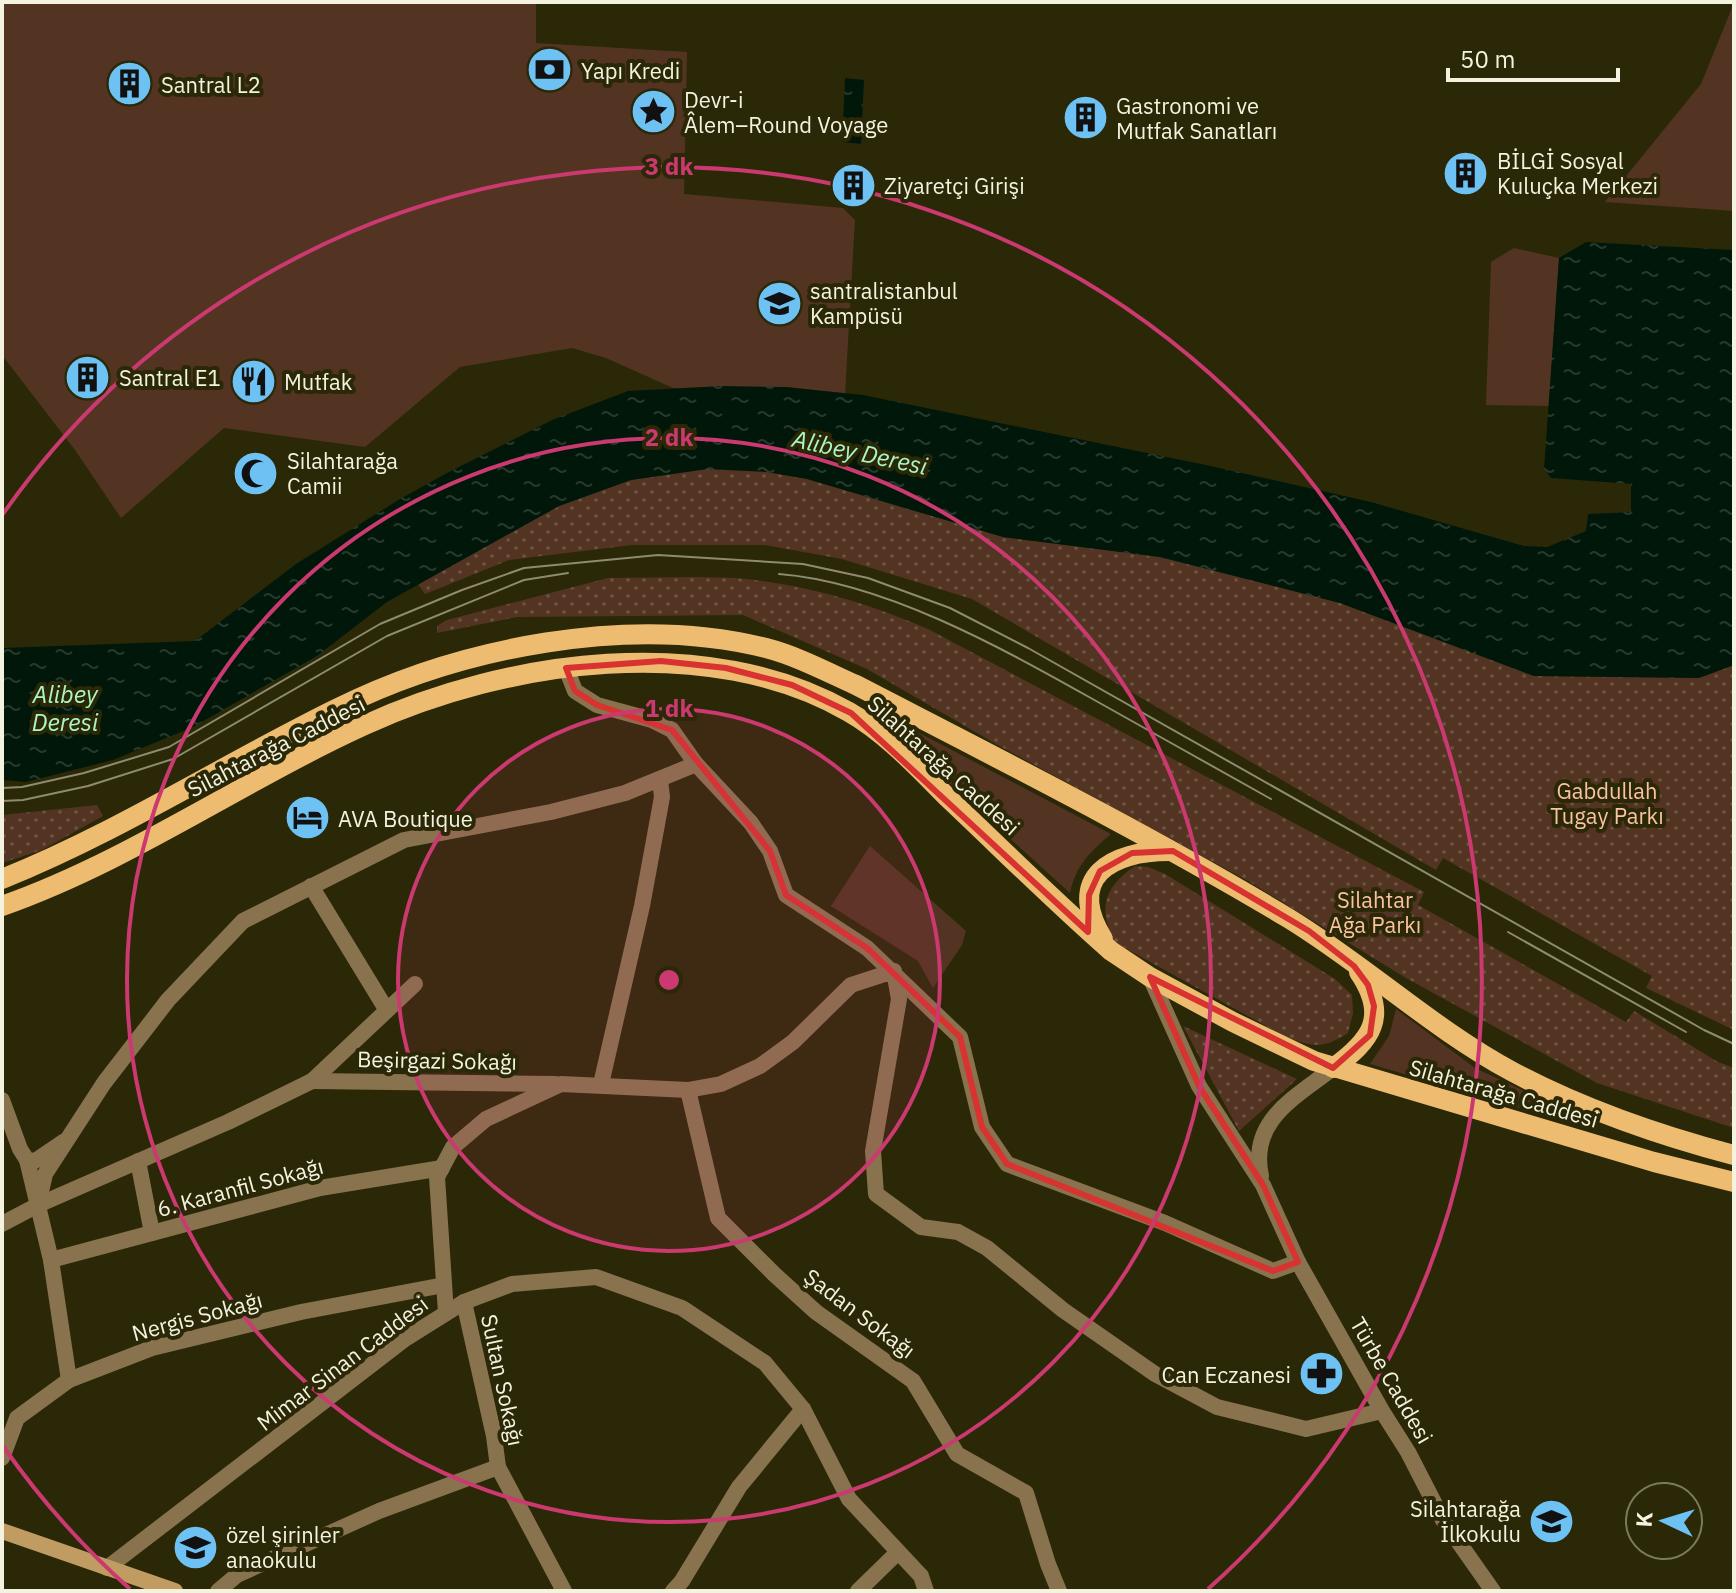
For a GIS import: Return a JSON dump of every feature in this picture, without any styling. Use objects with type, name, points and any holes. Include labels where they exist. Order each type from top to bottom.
[{"type":"main road","name":"Silahtarağa Caddesi","points":[[2,879],[45,862],[131,820],[337,708],[408,678],[527,646],[562,641],[641,635],[691,635],[729,640],[806,662],[884,699],[1173,851],[1309,931],[1354,966],[1512,1071],[1624,1121],[1734,1155]]},
{"type":"main road","name":"Silahtarağa Caddesi","points":[[2,906],[76,875],[379,719],[464,690],[566,668],[661,661],[726,668],[792,685],[851,713],[905,757],[1111,951],[1150,977],[1267,1039],[1333,1068],[1729,1182]]},
{"type":"main road","points":[[1111,951],[1091,916],[1091,885],[1100,871],[1112,861],[1132,853],[1173,851]]},
{"type":"main road","points":[[1333,1068],[1360,1047],[1370,1035],[1374,1021],[1372,996],[1354,966]]},
{"type":"main road","points":[[2,1531],[171,1590]]},
{"type":"street","points":[[566,668],[575,691],[597,705],[652,720],[672,730],[696,764],[751,823],[770,851],[786,895],[867,948],[960,1037],[982,1127],[1007,1164],[1165,1223],[1273,1271],[1298,1262]]},
{"type":"street","points":[[38,1205],[45,1174],[104,1083],[168,1000],[243,921],[404,840],[551,812],[625,793],[696,764]]},
{"type":"street","points":[[601,1084],[642,906],[662,797],[660,780]]},
{"type":"street","points":[[311,886],[386,1009]]},
{"type":"street","points":[[894,971],[899,999],[873,1151],[876,1194],[921,1227],[958,1232],[987,1248],[1063,1310],[1155,1374],[1217,1407],[1306,1429],[1382,1411]]},
{"type":"street","name":"Beşirgazi Sokağı","points":[[312,1081],[601,1084],[688,1090],[721,1084],[760,1066],[793,1042],[851,985],[894,971]]},
{"type":"street","points":[[1150,977],[1199,1086],[1263,1185]]},
{"type":"street","points":[[2,1224],[312,1081],[415,984]]},
{"type":"street","points":[[1263,1185],[1257,1158],[1262,1133],[1274,1116],[1333,1068]]},
{"type":"street","points":[[446,1313],[437,1177],[453,1147],[486,1119],[561,1084]]},
{"type":"street","name":"Şadan Sokağı","points":[[688,1090],[718,1218],[816,1312],[913,1381],[957,1454],[1026,1493],[1059,1591]]},
{"type":"street","points":[[2,1100],[27,1160],[38,1205],[51,1260],[69,1380]]},
{"type":"street","points":[[27,1160],[35,1161],[68,1139]]},
{"type":"street","points":[[138,1161],[152,1233]]},
{"type":"street","name":"6. Karanfil Sokağı","points":[[51,1260],[320,1188],[442,1168]]},
{"type":"street","name":"Türbe Caddesi","points":[[1263,1185],[1298,1262],[1408,1452],[1443,1520],[1493,1591]]},
{"type":"street","name":"Mimar Sinan Caddesi","points":[[107,1568],[405,1339],[464,1302],[512,1284],[596,1277],[682,1308],[765,1363],[803,1409],[849,1499],[921,1576],[926,1591]]},
{"type":"street","name":"Nergis Sokağı","points":[[2,1458],[17,1418],[69,1380],[152,1348],[301,1312],[444,1285]]},
{"type":"street","name":"Sultan Sokağı","points":[[464,1302],[498,1467],[564,1591]]},
{"type":"street","points":[[673,1591],[739,1487],[803,1409]]},
{"type":"street","points":[[218,1591],[237,1575],[379,1511],[498,1467]]},
{"type":"street","points":[[858,1591],[897,1553]]},
{"type":"highlighted area","points":[[661,661],[726,668],[792,685],[851,713],[1088,932],[1089,895],[1100,871],[1132,853],[1173,851],[1309,931],[1354,966],[1368,985],[1374,1006],[1370,1035],[1333,1068],[1150,977],[1199,1086],[1263,1185],[1298,1262],[1273,1271],[1007,1164],[982,1127],[960,1037],[867,948],[786,895],[770,851],[672,730],[597,705],[575,691],[566,668]]},
{"type":"green space","points":[[2,2],[536,2],[536,43],[687,52],[684,194],[843,208],[855,220],[845,394],[786,387],[673,388],[606,358],[572,348],[460,367],[365,447],[224,428],[121,518],[75,450],[2,355]]},
{"type":"green space","points":[[1734,3],[1734,211],[1605,202],[1701,84]]},
{"type":"green space","points":[[1514,248],[1559,258],[1549,406],[1486,405],[1491,262]]},
{"type":"green space","name":"Gabdullah Tugay Parkı","points":[[707,469],[767,472],[807,479],[1003,537],[1160,557],[1340,603],[1534,676],[1699,678],[1734,665],[1734,1030],[1646,988],[1652,976],[1443,858],[1436,870],[972,599],[842,559],[765,545],[632,545],[509,560],[425,594],[418,584],[559,506],[631,480]]},
{"type":"green space","name":"Silahtar Ağa Parkı","points":[[608,578],[747,579],[799,587],[865,605],[928,629],[1424,892],[1418,905],[1626,1022],[1634,1011],[1718,1062],[1734,1068],[1734,1128],[1597,1083],[1406,978],[1248,881],[996,744],[867,669],[743,615],[517,617],[437,633],[437,626],[447,620]]},
{"type":"green space","points":[[876,710],[1111,834],[1085,860],[1076,874],[1070,893],[874,715]]},
{"type":"green space","points":[[97,805],[103,816],[42,850],[2,863],[2,815]]},
{"type":"green space","points":[[870,846],[966,931],[962,945],[933,988],[918,961],[831,906]]},
{"type":"green space","points":[[1135,866],[1165,874],[1335,979],[1352,995],[1353,1013],[1348,1033],[1317,1045],[1284,1036],[1114,942],[1106,919],[1107,899],[1116,882]]},
{"type":"green space","points":[[1396,1009],[1475,1068],[1567,1111],[1564,1121],[1370,1064],[1389,1036]]},
{"type":"green space","points":[[1183,1026],[1297,1079],[1239,1131]]},
{"type":"water","points":[[845,78],[864,80],[861,144],[842,142]]},
{"type":"water","name":"Alibey Deresi","points":[[1586,242],[1734,250],[1734,665],[1699,678],[1534,676],[1340,603],[1160,557],[1003,537],[807,479],[767,472],[707,469],[631,480],[559,506],[387,602],[317,656],[193,727],[113,760],[26,782],[2,780],[2,648],[195,641],[296,564],[400,499],[552,420],[628,391],[722,386],[786,387],[863,395],[1206,465],[1371,502],[1524,546],[1547,547],[1586,531],[1588,514],[1631,512],[1631,484],[1551,478],[1544,469],[1559,258]]},
{"type":"tram line","points":[[2,788],[22,787],[84,773],[169,747],[380,624],[524,568],[658,555],[803,564],[868,578],[950,608],[1028,648],[1704,1030],[1734,1044]]},
{"type":"tram line","points":[[2,801],[23,800],[88,786],[173,759],[387,636],[524,580],[568,573]]},
{"type":"tram line","points":[[779,574],[859,590],[940,620],[1054,678],[1271,799]]},
{"type":"tram line","points":[[1508,932],[1686,1032]]},
{"type":"place","name":"Yapı Kredi","points":[[550,70]]},
{"type":"place","name":"Santral L2","points":[[130,84]]},
{"type":"place","name":"Devr-i Âlem–Round Voyage","points":[[653,112]]},
{"type":"place","name":"Gastronomi ve Mutfak Sanatları","points":[[1085,118]]},
{"type":"place","name":"BİLGİ Sosyal Kuluçka Merkezi","points":[[1466,173]]},
{"type":"place","name":"Ziyaretçi Girişi","points":[[853,185]]},
{"type":"place","name":"santralistanbul Kampüsü","points":[[779,303]]},
{"type":"place","name":"Santral E1","points":[[88,377]]},
{"type":"place","name":"Mutfak","points":[[253,381]]},
{"type":"place","name":"Silahtarağa Camii","points":[[256,473]]},
{"type":"place","name":"AVA Boutique","points":[[307,818]]},
{"type":"place","name":"Can Eczanesi","points":[[1322,1374]]},
{"type":"place","name":"Silahtarağa İlkokulu","points":[[1552,1521]]},
{"type":"place","name":"özel şirinler anaokulu","points":[[195,1547]]}]
